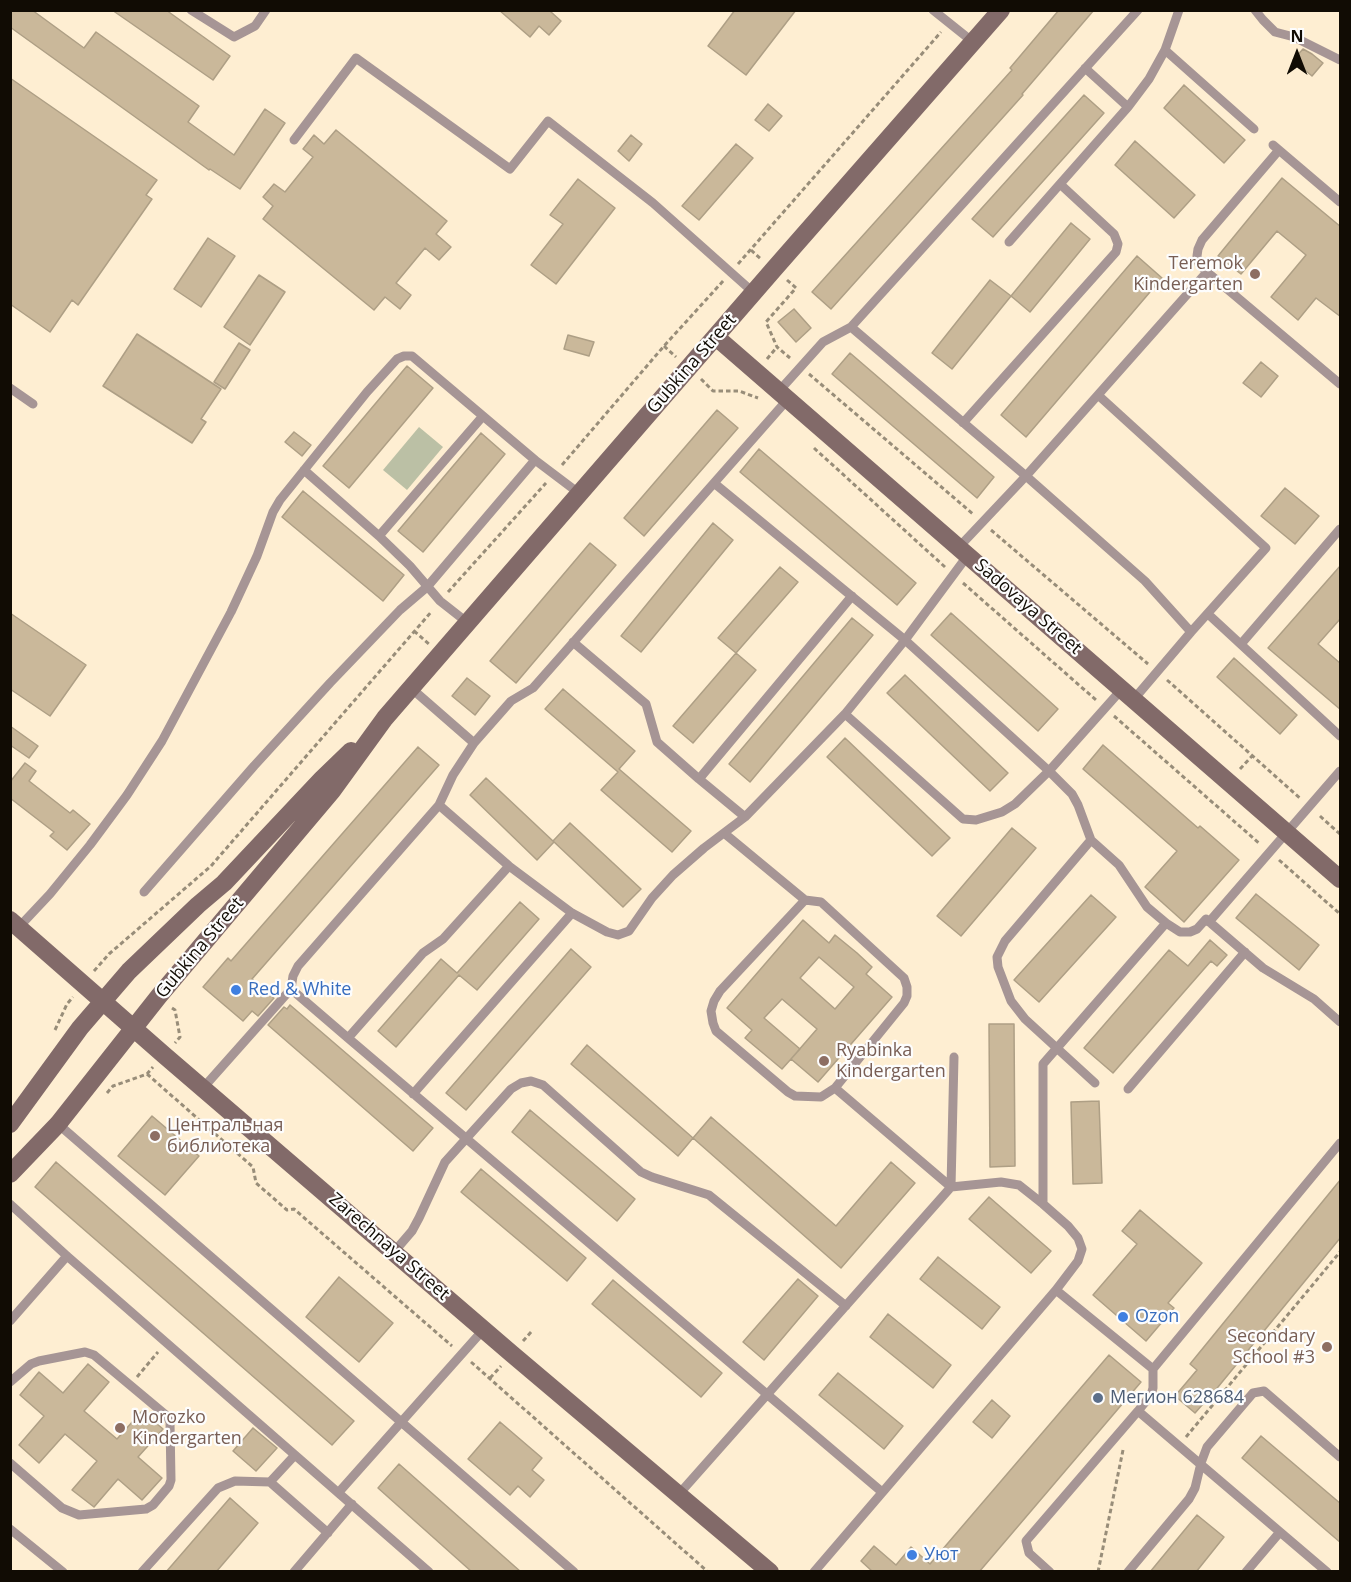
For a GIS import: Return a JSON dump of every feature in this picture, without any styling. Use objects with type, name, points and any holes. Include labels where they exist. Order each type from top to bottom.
[{"type":"main road","name":"Gubkina Street","points":[[10,1174],[58,1124],[166,987],[332,791],[385,718],[1001,10]]},
{"type":"main road","name":"Sadovaya Street","points":[[716,337],[1341,879]]},
{"type":"main road","name":"Gubkina Street","points":[[10,1124],[80,1028],[141,958],[224,883],[321,779],[385,718]]},
{"type":"main road","name":"Zarechnaya Street","points":[[15,924],[202,1088],[770,1572]]},
{"type":"lane","points":[[191,10],[234,38],[255,26],[266,10]]},
{"type":"lane","points":[[933,10],[973,42]]},
{"type":"lane","points":[[202,1088],[291,989],[293,976],[298,966],[439,805],[453,775],[474,743],[511,701],[533,688],[776,413],[783,395],[800,367],[824,342],[851,327],[1138,10]]},
{"type":"lane","points":[[1009,242],[1128,107],[1149,79],[1166,50],[1179,10]]},
{"type":"lane","points":[[1255,10],[1275,32],[1294,37],[1341,60]]},
{"type":"lane","points":[[1166,50],[1254,129]]},
{"type":"lane","points":[[294,141],[356,58],[510,169],[548,121],[653,203],[754,293]]},
{"type":"lane","points":[[1085,68],[1128,107]]},
{"type":"lane","points":[[1341,202],[1276,148],[1202,240],[1197,256],[1199,264],[1207,272],[1341,384]]},
{"type":"lane","points":[[963,423],[1116,252],[1118,244],[1114,234],[1060,184]]},
{"type":"lane","points":[[439,805],[509,866],[572,913],[607,932],[618,935],[629,931],[652,898],[673,875],[745,817],[845,714],[905,640],[954,574],[964,551],[982,522],[1026,476],[1207,272]]},
{"type":"lane","points":[[851,327],[1145,581],[1191,632]]},
{"type":"lane","points":[[15,924],[50,894],[127,795],[162,741],[231,612],[257,556],[273,512],[285,493],[367,392],[397,359],[412,356],[535,460],[580,494]]},
{"type":"lane","points":[[10,388],[33,404]]},
{"type":"lane","points":[[845,714],[963,819],[976,820],[1002,812],[1015,804],[1049,771],[1105,708],[1157,672],[1266,548],[1098,395]]},
{"type":"lane","points":[[379,536],[483,416]]},
{"type":"lane","points":[[144,892],[330,683],[400,610],[428,587],[535,460]]},
{"type":"lane","points":[[304,470],[379,536],[410,566],[440,601],[468,623]]},
{"type":"lane","points":[[714,483],[905,640],[1049,771],[1072,794],[1090,840],[1119,865],[1147,907],[1180,932],[1197,930],[1206,919],[1263,968],[1314,999],[1341,1022]]},
{"type":"lane","points":[[1241,644],[1341,529]]},
{"type":"lane","points":[[699,779],[852,596]]},
{"type":"lane","points":[[1208,614],[1341,736]]},
{"type":"lane","points":[[573,642],[646,704],[657,742],[745,817]]},
{"type":"lane","points":[[411,688],[474,743]]},
{"type":"lane","points":[[1209,922],[1341,771]]},
{"type":"lane","points":[[724,833],[805,900],[821,902],[904,978],[907,987],[904,1002],[835,1088],[821,1097],[795,1096],[788,1092],[716,1031],[711,1011],[720,991],[805,900]]},
{"type":"lane","points":[[1090,840],[1005,940],[997,957],[998,967],[1011,1001],[1025,1019],[1095,1083]]},
{"type":"lane","points":[[348,1038],[423,953],[443,939],[509,866]]},
{"type":"lane","points":[[413,1094],[572,913]]},
{"type":"lane","points":[[1043,1204],[1043,1064],[1166,923]]},
{"type":"lane","points":[[1128,1089],[1245,952]]},
{"type":"lane","points":[[291,989],[882,1492]]},
{"type":"lane","points":[[679,1494],[951,1187],[954,1057]]},
{"type":"lane","points":[[394,1252],[412,1231],[445,1162],[511,1089],[521,1083],[531,1081],[543,1085],[641,1172],[709,1195],[846,1306]]},
{"type":"lane","points":[[814,1572],[1056,1290],[1078,1261],[1082,1249],[1078,1238],[1068,1226],[1019,1185],[1000,1182],[951,1187],[835,1088]]},
{"type":"lane","points":[[58,1124],[574,1572]]},
{"type":"lane","points":[[1050,1572],[1029,1553],[1026,1541],[1151,1395],[1153,1369],[1341,1143]]},
{"type":"lane","points":[[10,1204],[429,1572]]},
{"type":"lane","points":[[10,1321],[67,1256]]},
{"type":"lane","points":[[1056,1290],[1153,1369]]},
{"type":"lane","points":[[339,1492],[484,1329]]},
{"type":"lane","points":[[10,1382],[31,1364],[39,1361],[85,1352],[94,1354],[167,1416],[170,1422],[171,1480],[169,1486],[153,1505],[146,1509],[79,1515],[62,1508],[10,1463]]},
{"type":"lane","points":[[1128,1572],[1189,1499],[1195,1488],[1207,1447],[1252,1393],[1264,1392],[1341,1457]]},
{"type":"lane","points":[[1138,1411],[1327,1572]]},
{"type":"lane","points":[[270,1482],[295,1455]]},
{"type":"lane","points":[[142,1572],[218,1488],[235,1481],[270,1482],[328,1533]]},
{"type":"lane","points":[[294,1572],[352,1504]]},
{"type":"lane","points":[[10,1529],[63,1572]]},
{"type":"lane","points":[[1246,1572],[1280,1532]]},
{"type":"path","points":[[55,1030],[67,1004],[109,954],[211,866],[440,601],[948,24]]},
{"type":"path","points":[[796,288],[766,322],[777,347],[1157,672],[1341,834]]},
{"type":"path","points":[[739,391],[761,399],[776,413]]},
{"type":"path","points":[[809,444],[1105,708],[1341,914]]},
{"type":"path","points":[[147,1074],[253,1167],[256,1183],[287,1210],[294,1209],[708,1572]]},
{"type":"path","points":[[1179,1446],[1341,1252]]},
{"type":"path","points":[[130,1385],[166,1343]]},
{"type":"path","points":[[1098,1572],[1129,1421]]},
{"type":"green space","points":[[419,427],[443,447],[407,490],[383,470]]},
{"type":"building","points":[[10,10],[32,10],[84,48],[96,32],[199,106],[188,122],[234,155],[265,109],[285,123],[240,189],[209,170],[10,27]]},
{"type":"building","points":[[112,10],[166,10],[230,56],[213,80]]},
{"type":"building","points":[[499,10],[552,10],[551,12],[561,21],[549,35],[539,26],[530,37]]},
{"type":"building","points":[[735,10],[796,10],[746,75],[708,46]]},
{"type":"building","points":[[1059,10],[1094,10],[1023,95],[831,309],[812,292],[1012,70],[1010,68]]},
{"type":"building","points":[[1303,49],[1323,63],[1312,76],[1293,60]]},
{"type":"building","points":[[10,78],[157,180],[146,195],[152,199],[78,305],[72,300],[50,332],[10,304]]},
{"type":"building","points":[[1184,85],[1245,140],[1224,163],[1164,108]]},
{"type":"building","points":[[1084,95],[1104,113],[993,237],[972,219]]},
{"type":"building","points":[[768,104],[782,116],[769,131],[755,120]]},
{"type":"building","points":[[336,130],[447,221],[436,234],[451,247],[439,260],[425,248],[396,283],[411,295],[400,309],[385,297],[374,310],[263,219],[273,206],[263,197],[274,184],[285,192],[313,157],[303,149],[314,135],[324,144]]},
{"type":"building","points":[[631,135],[642,144],[629,161],[618,151]]},
{"type":"building","points":[[1135,141],[1195,195],[1174,218],[1115,165]]},
{"type":"building","points":[[736,144],[753,158],[699,220],[682,206]]},
{"type":"building","points":[[1282,178],[1341,227],[1341,317],[1316,298],[1298,320],[1271,297],[1306,255],[1277,231],[1241,274],[1218,256]]},
{"type":"building","points":[[578,179],[615,208],[556,284],[531,265],[563,224],[550,215]]},
{"type":"building","points":[[1071,223],[1090,239],[1030,312],[1011,296]]},
{"type":"building","points":[[208,238],[235,256],[201,307],[174,289]]},
{"type":"building","points":[[1137,256],[1162,278],[1026,437],[1001,415]]},
{"type":"building","points":[[259,275],[285,292],[250,345],[224,327]]},
{"type":"building","points":[[990,280],[1011,296],[952,369],[932,353]]},
{"type":"building","points":[[794,309],[811,328],[796,342],[778,322]]},
{"type":"building","points":[[137,334],[221,389],[201,419],[206,422],[192,443],[103,386]]},
{"type":"building","points":[[568,335],[594,342],[589,356],[564,349]]},
{"type":"building","points":[[239,343],[250,350],[225,389],[214,382]]},
{"type":"building","points":[[850,353],[994,477],[977,498],[832,374]]},
{"type":"building","points":[[1261,362],[1278,376],[1261,397],[1243,383]]},
{"type":"building","points":[[407,366],[433,388],[349,488],[323,466]]},
{"type":"building","points":[[717,410],[738,428],[644,536],[624,518]]},
{"type":"building","points":[[294,432],[311,445],[302,456],[285,442]]},
{"type":"building","points":[[481,433],[505,454],[423,552],[398,531]]},
{"type":"building","points":[[759,449],[916,583],[897,605],[740,472]]},
{"type":"building","points":[[1285,488],[1319,516],[1295,544],[1261,516]]},
{"type":"building","points":[[303,491],[404,575],[383,601],[282,517]]},
{"type":"building","points":[[713,523],[733,540],[641,652],[621,636]]},
{"type":"building","points":[[590,543],[616,565],[516,683],[490,661]]},
{"type":"building","points":[[1341,565],[1341,618],[1318,644],[1341,664],[1341,710],[1268,648]]},
{"type":"building","points":[[780,567],[798,582],[736,653],[718,638]]},
{"type":"building","points":[[10,613],[86,665],[50,716],[10,689]]},
{"type":"building","points":[[951,613],[1058,709],[1038,731],[931,635]]},
{"type":"building","points":[[852,618],[873,635],[750,782],[729,764]]},
{"type":"building","points":[[736,653],[756,670],[693,743],[673,726]]},
{"type":"building","points":[[1234,658],[1297,715],[1280,734],[1217,677]]},
{"type":"building","points":[[905,675],[1008,773],[990,791],[887,693]]},
{"type":"building","points":[[467,678],[490,696],[475,715],[452,696]]},
{"type":"building","points":[[563,689],[635,751],[619,769],[691,831],[672,852],[601,790],[618,772],[545,709]]},
{"type":"building","points":[[10,726],[38,746],[29,758],[10,745]]},
{"type":"building","points":[[845,738],[950,838],[932,856],[827,757]]},
{"type":"building","points":[[1103,745],[1198,828],[1200,826],[1239,860],[1184,922],[1145,887],[1177,851],[1083,769]]},
{"type":"building","points":[[418,747],[439,765],[252,979],[274,998],[258,1016],[252,1011],[243,1021],[203,987],[228,958],[231,961]]},
{"type":"building","points":[[25,763],[36,771],[29,781],[70,813],[73,810],[90,824],[67,850],[50,836],[54,832],[10,798],[10,782]]},
{"type":"building","points":[[486,778],[554,842],[537,860],[470,795]]},
{"type":"building","points":[[570,823],[641,889],[623,907],[553,841]]},
{"type":"building","points":[[1012,828],[1036,848],[961,936],[937,916]]},
{"type":"building","points":[[1256,894],[1319,945],[1299,970],[1236,918]]},
{"type":"building","points":[[1091,895],[1116,917],[1039,1002],[1014,980]]},
{"type":"building","points":[[520,902],[539,919],[477,990],[459,975],[396,1047],[378,1031],[441,959],[457,973]]},
{"type":"building","points":[[803,920],[829,943],[835,935],[857,953],[872,967],[866,974],[892,997],[818,1082],[791,1059],[782,1069],[745,1038],[752,1030],[727,1008]],"holes":[[[819,957],[854,987],[835,1009],[800,978]],[[782,999],[817,1029],[800,1049],[764,1018]]]},
{"type":"building","points":[[1210,940],[1227,955],[1217,966],[1211,961],[1113,1073],[1084,1048],[1169,950],[1188,966]]},
{"type":"building","points":[[571,949],[591,967],[466,1110],[446,1093]]},
{"type":"building","points":[[290,1005],[433,1128],[413,1151],[268,1025],[284,1007],[287,1009]]},
{"type":"building","points":[[989,1024],[1014,1024],[1015,1166],[990,1167]]},
{"type":"building","points":[[587,1045],[693,1138],[678,1156],[571,1064]]},
{"type":"building","points":[[1099,1101],[1102,1183],[1073,1184],[1071,1102]]},
{"type":"building","points":[[530,1110],[635,1199],[617,1221],[512,1132]]},
{"type":"building","name":"Центральная библиотека","points":[[152,1116],[199,1156],[165,1195],[118,1156]]},
{"type":"building","points":[[711,1117],[836,1226],[891,1162],[915,1183],[841,1268],[693,1138]]},
{"type":"building","points":[[56,1162],[354,1421],[332,1445],[35,1187]]},
{"type":"building","points":[[481,1169],[586,1258],[567,1281],[461,1192]]},
{"type":"building","points":[[1341,1179],[1341,1237],[1195,1413],[1175,1396],[1197,1370],[1190,1364]]},
{"type":"building","points":[[989,1197],[1051,1251],[1031,1273],[969,1219]]},
{"type":"building","points":[[1140,1210],[1202,1263],[1168,1303],[1174,1308],[1146,1341],[1093,1295],[1137,1244],[1122,1231]]},
{"type":"building","points":[[938,1257],[1000,1307],[982,1329],[920,1279]]},
{"type":"building","points":[[339,1277],[393,1323],[359,1362],[306,1317]]},
{"type":"building","points":[[798,1279],[818,1296],[764,1360],[743,1342]]},
{"type":"building","points":[[613,1280],[722,1373],[701,1397],[592,1304]]},
{"type":"building","points":[[888,1314],[951,1365],[933,1388],[870,1337]]},
{"type":"building","points":[[1109,1355],[1141,1382],[979,1572],[873,1572],[861,1561],[874,1546],[896,1565],[911,1547],[930,1564]]},
{"type":"building","points":[[88,1364],[109,1382],[84,1411],[117,1439],[142,1411],[163,1429],[138,1457],[162,1478],[142,1500],[118,1479],[94,1507],[72,1490],[97,1461],[65,1434],[39,1463],[19,1445],[44,1416],[20,1395],[39,1372],[63,1393]]},
{"type":"building","points":[[838,1373],[903,1426],[884,1449],[819,1395]]},
{"type":"building","points":[[992,1400],[1010,1416],[992,1438],[973,1422]]},
{"type":"building","points":[[500,1422],[542,1458],[532,1470],[544,1480],[530,1497],[518,1486],[510,1495],[468,1459]]},
{"type":"building","points":[[253,1428],[277,1448],[256,1471],[233,1451]]},
{"type":"building","points":[[1261,1436],[1341,1504],[1341,1543],[1242,1458]]},
{"type":"building","points":[[399,1464],[521,1572],[472,1572],[378,1488]]},
{"type":"building","points":[[230,1498],[258,1523],[216,1572],[166,1572]]},
{"type":"building","points":[[1197,1515],[1224,1537],[1196,1572],[1150,1572]]},
{"type":"place","name":"Teremok Kindergarten","points":[[1255,274]]},
{"type":"place","name":"Red & White","points":[[236,990]]},
{"type":"place","name":"Ryabinka Kindergarten","points":[[824,1061]]},
{"type":"place","name":"Центральная библиотека","points":[[155,1136]]},
{"type":"place","name":"Ozon","points":[[1123,1317]]},
{"type":"place","name":"Secondary School #3","points":[[1327,1347]]},
{"type":"place","name":"Мегион 628684","points":[[1098,1398]]},
{"type":"place","name":"Morozko Kindergarten","points":[[120,1428]]},
{"type":"place","name":"Уют","points":[[912,1555]]}]
